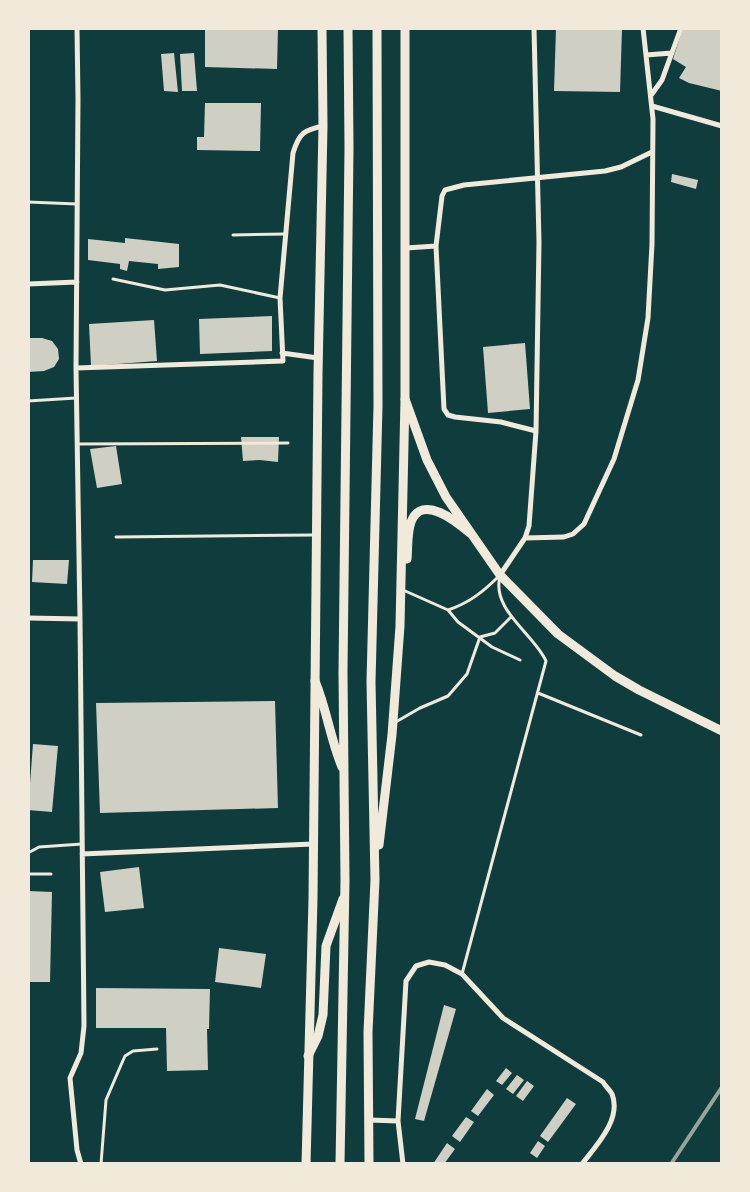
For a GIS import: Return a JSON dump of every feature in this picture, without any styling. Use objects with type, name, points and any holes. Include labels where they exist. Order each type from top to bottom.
[{"type":"main road","points":[[306,1164],[313,899],[318,358],[323,126],[322,28]]},
{"type":"main road","points":[[340,1164],[345,892],[343,672],[349,148],[348,28]]},
{"type":"main road","points":[[369,1164],[368,1032],[375,880],[371,682],[378,406],[377,28]]},
{"type":"main road","points":[[375,880],[393,724],[399,626],[405,399],[405,28]]},
{"type":"main road","points":[[405,399],[427,460],[446,497],[500,575],[558,634],[615,676],[722,731]]},
{"type":"main road","points":[[399,626],[410,524],[414,517],[420,512],[432,510],[450,516],[470,533]]},
{"type":"main road","points":[[315,681],[325,704],[332,741],[344,772]]},
{"type":"main road","points":[[308,1056],[318,1036],[323,1015],[327,946],[345,892]]},
{"type":"street","points":[[77,28],[76,398],[84,1026],[81,1053],[70,1078],[77,1150],[81,1164]]},
{"type":"street","points":[[500,575],[525,538],[529,526],[536,431],[538,177],[534,28]]},
{"type":"street","points":[[525,538],[564,537],[578,530],[590,512],[614,459],[638,380],[648,318],[652,244],[652,93],[643,28]]},
{"type":"street","points":[[652,93],[662,80],[681,28]]},
{"type":"street","points":[[646,56],[672,53]]},
{"type":"street","points":[[652,106],[722,126]]},
{"type":"street","points":[[76,368],[283,361],[280,298],[293,153],[296,143],[307,129],[323,126]]},
{"type":"street","points":[[536,431],[501,422],[455,417],[448,415],[444,409],[436,246],[439,207],[445,190],[538,177],[604,171],[621,167],[652,152]]},
{"type":"street","points":[[406,248],[436,246]]},
{"type":"street","points":[[28,284],[76,282]]},
{"type":"street","points":[[282,354],[318,358]]},
{"type":"street","points":[[28,618],[80,619]]},
{"type":"street","points":[[82,854],[313,844]]},
{"type":"street","points":[[403,1164],[398,1121],[406,981],[416,966],[429,962],[445,965],[462,974],[503,1018],[603,1082],[612,1093],[614,1108],[611,1119],[602,1137],[582,1164]]},
{"type":"street","points":[[369,1120],[398,1121]]},
{"type":"lane","points":[[28,202],[77,204]]},
{"type":"lane","points":[[233,235],[286,234]]},
{"type":"lane","points":[[113,279],[165,290],[220,285],[280,298]]},
{"type":"lane","points":[[28,401],[76,398]]},
{"type":"lane","points":[[77,444],[288,443]]},
{"type":"lane","points":[[116,537],[316,535]]},
{"type":"lane","points":[[448,609],[462,605],[482,593],[500,575]]},
{"type":"lane","points":[[462,974],[546,662],[542,652],[512,616],[500,595],[498,584],[500,575]]},
{"type":"lane","points":[[403,590],[448,609],[458,622],[492,647],[520,660]]},
{"type":"lane","points":[[480,637],[495,633],[512,616]]},
{"type":"lane","points":[[393,724],[420,708],[448,696],[467,674],[480,637]]},
{"type":"lane","points":[[538,693],[641,735]]},
{"type":"lane","points":[[28,853],[39,847],[82,844]]},
{"type":"lane","points":[[28,874],[51,874]]},
{"type":"lane","points":[[101,1164],[106,1100],[125,1056],[133,1051],[157,1048]]},
{"type":"building","points":[[205,28],[278,28],[277,69],[205,67]]},
{"type":"building","points":[[556,28],[622,29],[620,92],[554,91]]},
{"type":"building","points":[[683,28],[722,28],[722,91],[689,83],[679,78],[686,67],[673,59]]},
{"type":"building","points":[[174,53],[178,92],[164,91],[161,54]]},
{"type":"building","points":[[194,53],[197,91],[182,91],[180,54]]},
{"type":"building","points":[[205,103],[261,103],[260,151],[197,150],[197,137],[204,137]]},
{"type":"building","points":[[672,174],[698,180],[696,189],[671,182]]},
{"type":"building","points":[[125,238],[179,244],[179,267],[158,269],[158,264],[129,261],[127,271],[120,269],[120,264],[88,260],[88,239],[125,243]]},
{"type":"building","points":[[272,316],[272,351],[200,354],[199,319]]},
{"type":"building","points":[[154,320],[157,361],[91,366],[89,324]]},
{"type":"building","points":[[28,338],[52,341],[58,349],[59,359],[54,367],[44,371],[28,372]]},
{"type":"building","points":[[525,343],[530,409],[488,413],[483,347]]},
{"type":"building","points":[[241,437],[279,437],[278,462],[243,461]]},
{"type":"building","points":[[116,446],[122,484],[97,488],[90,449]]},
{"type":"building","points":[[33,560],[69,560],[67,584],[32,582]]},
{"type":"building","points":[[275,701],[278,808],[100,813],[96,703]]},
{"type":"building","points":[[33,744],[58,746],[52,812],[28,810]]},
{"type":"building","points":[[139,867],[144,908],[105,912],[100,872]]},
{"type":"building","points":[[28,891],[52,892],[50,982],[28,982]]},
{"type":"building","points":[[219,948],[266,954],[261,988],[215,982]]},
{"type":"building","points":[[96,988],[210,989],[209,1029],[207,1029],[208,1070],[167,1071],[166,1028],[96,1028]]},
{"type":"building","points":[[444,1005],[456,1009],[424,1121],[415,1119]]},
{"type":"building","points":[[506,1068],[512,1073],[502,1085],[496,1081]]},
{"type":"building","points":[[517,1075],[524,1080],[513,1094],[506,1089]]},
{"type":"building","points":[[527,1081],[534,1086],[523,1101],[516,1096]]},
{"type":"building","points":[[487,1089],[494,1095],[478,1116],[471,1111]]},
{"type":"building","points":[[567,1098],[576,1104],[548,1142],[540,1136]]},
{"type":"building","points":[[466,1117],[474,1122],[460,1142],[452,1136]]},
{"type":"building","points":[[538,1141],[545,1146],[537,1158],[530,1153]]},
{"type":"building","points":[[447,1143],[455,1149],[444,1164],[433,1164]]},
{"type":"railway","points":[[671,1164],[722,1087]]}]
